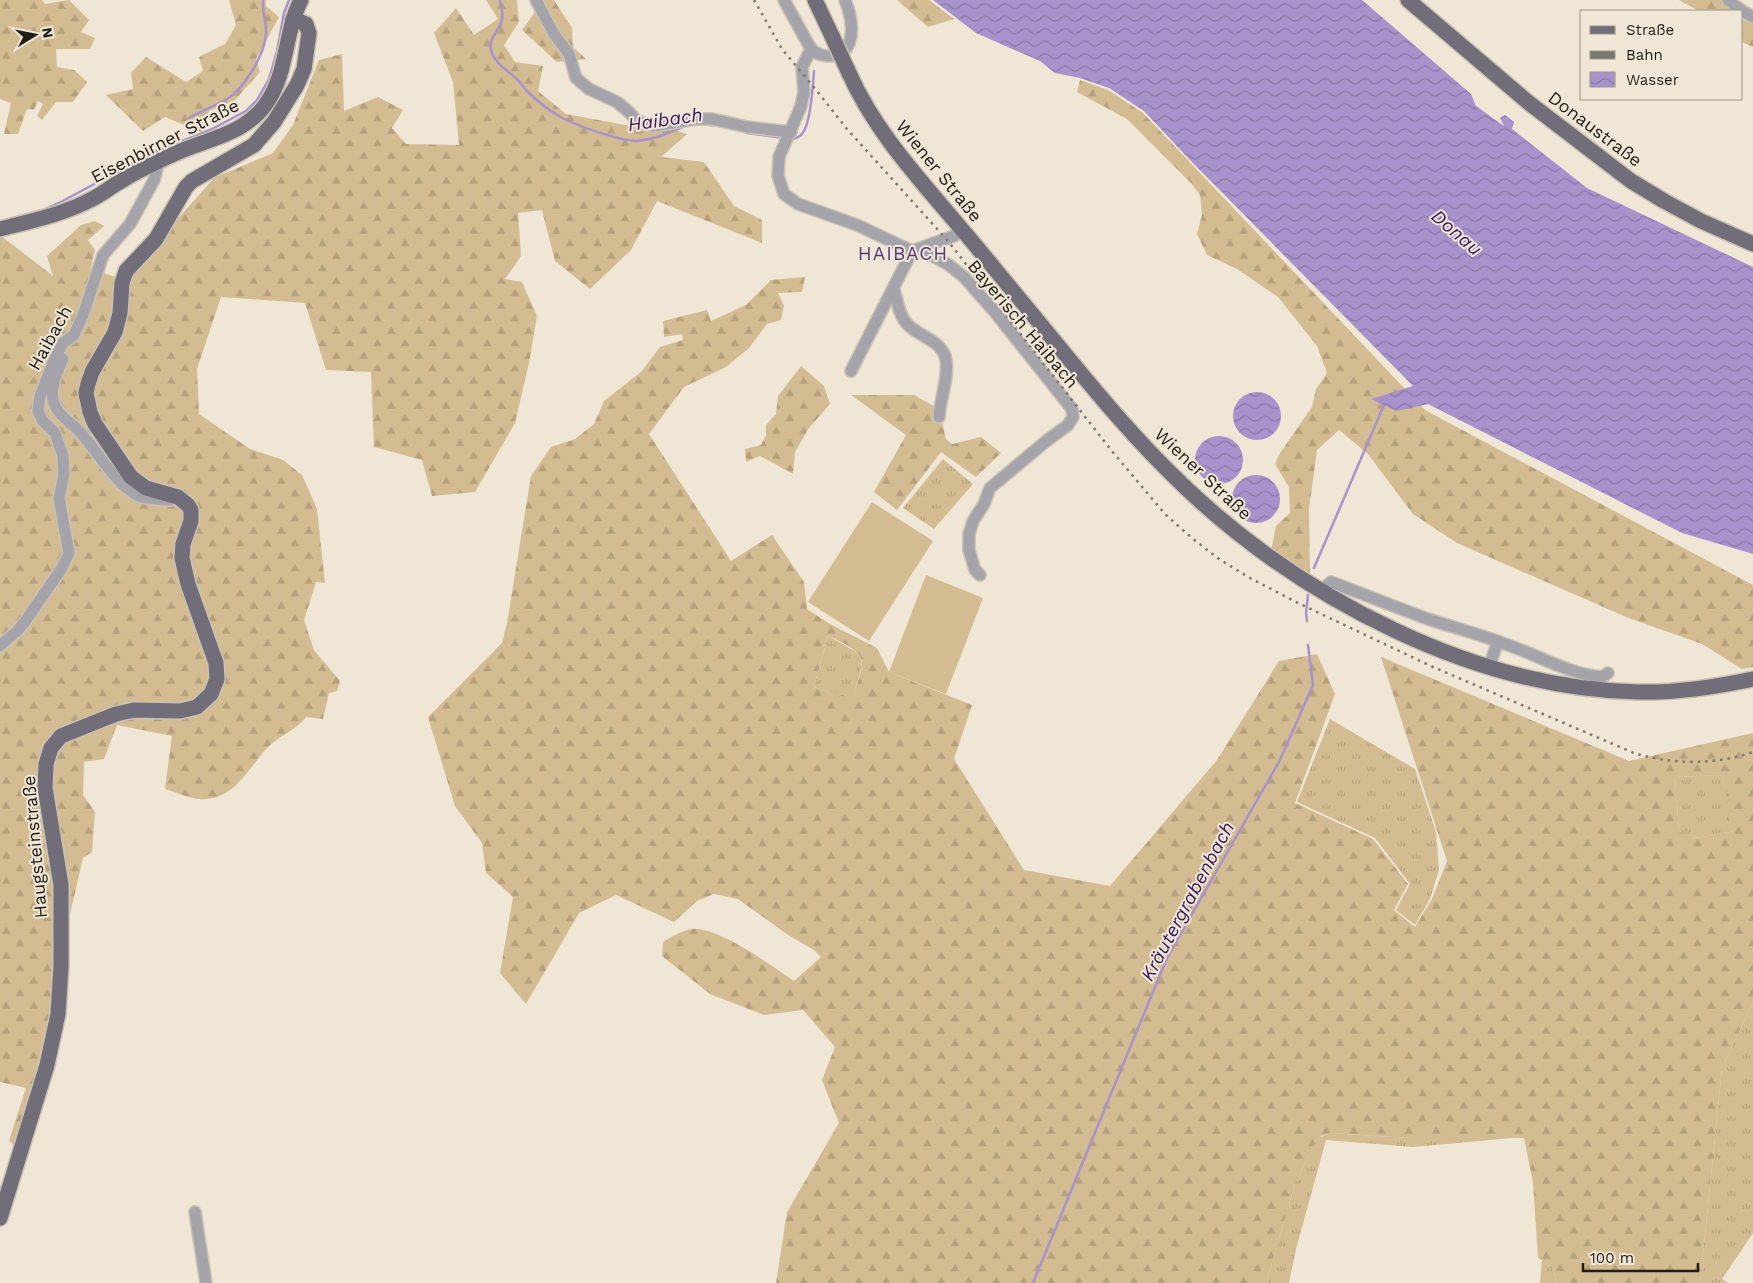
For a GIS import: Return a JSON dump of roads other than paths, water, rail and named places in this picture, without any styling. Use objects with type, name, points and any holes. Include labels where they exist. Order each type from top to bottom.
[{"type":"main road","name":"Eisenbirner Straße","points":[[0,229],[77,206],[185,149],[244,126],[260,113],[278,81],[293,19],[301,0]]},
{"type":"main road","name":"Wiener Straße","points":[[815,0],[861,99],[894,150],[963,230],[1098,394],[1160,463],[1187,489],[1238,532],[1290,571],[1396,630],[1444,651],[1528,678],[1565,686],[1601,690],[1652,692],[1718,686],[1753,680]]},
{"type":"main road","name":"Donaustraße","points":[[1408,0],[1529,103],[1631,181],[1701,221],[1753,244]]},
{"type":"main road","name":"Haugsteinstraße","points":[[0,1218],[47,1065],[58,1014],[61,966],[61,885],[45,788],[46,764],[51,748],[61,736],[116,714],[134,710],[180,712],[197,707],[211,694],[217,680],[216,663],[188,584],[182,558],[183,544],[191,521],[191,510],[184,500],[146,488],[131,477],[95,424],[86,393],[88,384],[92,372],[115,332],[120,312],[122,283],[126,271],[156,240],[186,187],[192,181],[254,145],[274,122],[297,85],[304,69],[309,33],[306,24],[293,19]]},
{"type":"street","points":[[536,0],[554,34],[569,54],[576,78],[589,89],[617,102],[637,122],[653,126],[696,119],[712,119],[788,138]]},
{"type":"street","points":[[784,0],[811,49],[816,53],[829,56],[839,54],[846,49],[850,42],[851,20],[846,0]]},
{"type":"street","points":[[1728,0],[1741,10]]},
{"type":"street","name":"Bayerisch Haibach","points":[[811,49],[802,67],[804,92],[801,106],[779,157],[778,176],[784,194],[798,204],[857,225],[912,251],[933,256],[949,265],[964,277],[1070,406],[1073,413],[1073,418],[1068,425],[990,488],[984,504],[973,521],[969,534],[969,550],[975,570],[980,575]]},
{"type":"street","name":"Haibach","points":[[0,646],[24,623],[62,568],[69,553],[59,498],[64,476],[63,456],[55,433],[43,421],[38,411],[42,389],[63,344],[74,335],[88,304],[103,255],[130,224],[154,180],[157,169],[155,164]]},
{"type":"street","points":[[851,371],[912,251],[954,236],[963,230]]},
{"type":"street","points":[[894,289],[900,310],[907,324],[937,344],[946,360],[939,417]]},
{"type":"street","points":[[74,335],[54,384],[54,399],[58,411],[77,428],[126,486],[138,495],[170,500],[171,495]]},
{"type":"street","points":[[1322,590],[1331,582],[1428,619],[1498,641],[1546,659],[1569,671],[1602,678],[1608,673]]},
{"type":"street","points":[[1489,667],[1498,641]]},
{"type":"street","points":[[1565,686],[1569,671]]},
{"type":"street","points":[[195,1212],[206,1283]]},
{"type":"water","name":"Donau","points":[[933,0],[1362,0],[1471,94],[1476,106],[1504,126],[1500,118],[1505,115],[1514,122],[1512,129],[1587,188],[1753,267],[1753,554],[1682,533],[1428,404],[1396,411],[1371,399],[1413,386],[1144,111],[1109,88],[1080,78],[1055,73],[1040,61],[976,33]]},
{"type":"water","points":[[1252,392],[1262,392],[1271,396],[1277,402],[1280,407],[1280,425],[1271,436],[1262,440],[1252,440],[1243,436],[1237,430],[1233,421],[1233,411],[1237,402],[1243,396]]},
{"type":"water","points":[[1214,436],[1224,436],[1233,440],[1239,446],[1242,451],[1242,469],[1233,480],[1224,484],[1214,484],[1205,480],[1199,474],[1195,465],[1195,455],[1199,446],[1205,440]]},
{"type":"water","points":[[1251,475],[1261,475],[1270,479],[1276,485],[1279,490],[1279,508],[1270,519],[1261,523],[1251,523],[1242,519],[1236,513],[1232,504],[1232,494],[1236,485],[1242,479]]},
{"type":"waterway","name":"Haibach","points":[[189,118],[227,99],[247,79],[258,61],[265,42],[266,26],[263,0]]},
{"type":"waterway","points":[[6,220],[43,210],[59,203],[150,154],[210,130],[246,111],[257,100],[269,79],[277,51],[284,13],[289,0]]},
{"type":"waterway","name":"Haibach","points":[[500,0],[502,17],[490,46],[493,55],[527,91],[554,113],[582,127],[616,138],[633,141],[650,139],[688,125]]},
{"type":"waterway","name":"Haibach","points":[[792,139],[801,135],[808,122],[814,71]]},
{"type":"waterway","name":"Haibach","points":[[701,124],[720,126]]},
{"type":"waterway","name":"Haibach","points":[[747,133],[784,138]]},
{"type":"waterway","name":"Kräutergrabenbach","points":[[1314,568],[1384,405]]},
{"type":"waterway","name":"Kräutergrabenbach","points":[[1307,621],[1308,595]]},
{"type":"waterway","name":"Kräutergrabenbach","points":[[1033,1283],[1167,958],[1280,760],[1313,685],[1308,645]]},
{"type":"railway","points":[[754,0],[782,49],[847,129],[948,241],[1111,450],[1165,514],[1219,559],[1250,578],[1298,603],[1433,667],[1634,753],[1663,760],[1694,762],[1724,759],[1753,752]]},
{"type":"district","name":"HAIBACH","points":[[903,253]]}]
